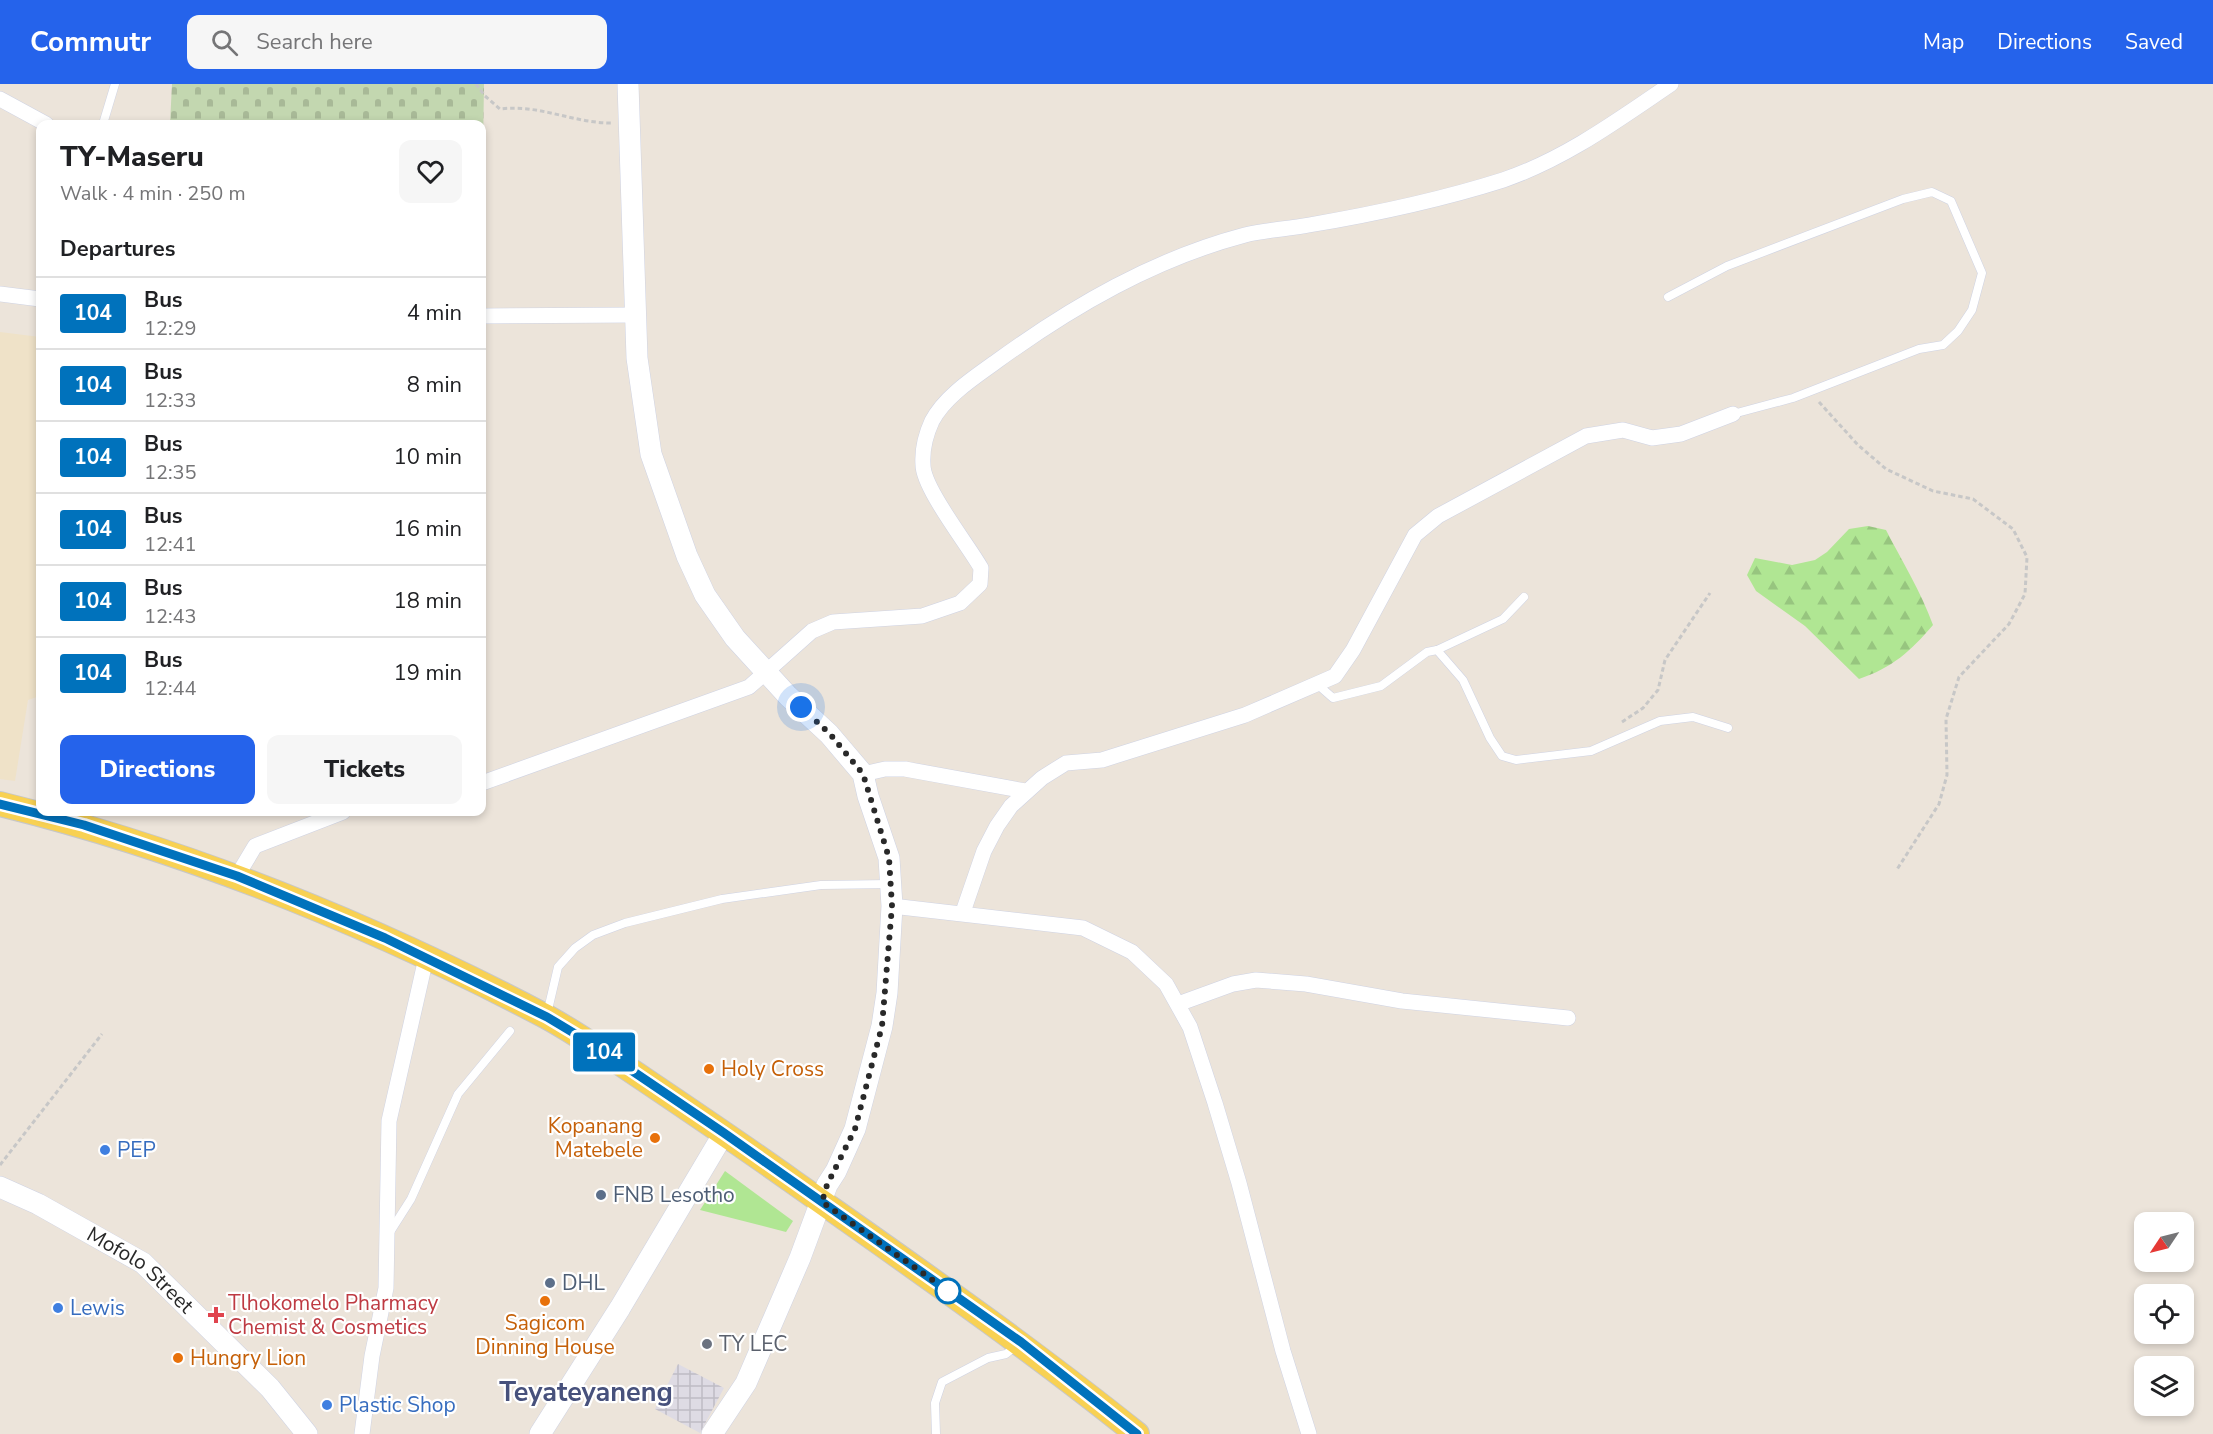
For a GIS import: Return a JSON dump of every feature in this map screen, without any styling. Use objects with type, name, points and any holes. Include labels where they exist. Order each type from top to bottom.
[{"type":"main road","points":[[628,84],[637,358],[647,435],[663,489],[705,595],[735,638],[764,671],[830,734],[863,774],[889,858],[892,906],[882,1026],[855,1129],[827,1185],[822,1202],[746,1383],[712,1434]]},
{"type":"main road","points":[[0,804],[36,813]]},
{"type":"main road","points":[[48,816],[84,825],[237,876],[426,958],[547,1017],[597,1047],[724,1133],[1021,1342],[1137,1434]]},
{"type":"main road","points":[[540,1434],[620,1308],[724,1133]]},
{"type":"main road","name":"Mofolo Street","points":[[0,1187],[38,1204],[143,1263],[270,1388],[307,1434]]},
{"type":"street","points":[[486,782],[749,687],[764,671],[787,656],[812,631],[833,622],[922,616],[960,603],[980,584],[981,568],[929,484],[922,468],[924,443],[932,421],[948,400],[980,373],[1027,339],[1121,282],[1179,257],[1246,235],[1421,203],[1505,179],[1577,146],[1671,84]]},
{"type":"street","points":[[0,99],[39,120]]},
{"type":"street","points":[[0,294],[36,298]]},
{"type":"street","points":[[486,316],[637,315]]},
{"type":"street","points":[[963,912],[984,851],[997,826],[1025,791],[1066,763],[1102,760],[1245,715],[1335,676],[1353,650],[1415,535],[1438,516],[1586,436],[1623,430],[1652,438],[1681,434],[1733,414]]},
{"type":"street","points":[[863,774],[885,769],[905,769],[1025,791]]},
{"type":"street","points":[[237,876],[255,846],[333,816]]},
{"type":"street","points":[[892,906],[963,912],[1083,928],[1132,952],[1166,984],[1190,1027],[1215,1103],[1286,1362],[1309,1434]]},
{"type":"street","points":[[362,1434],[372,1356],[386,1287],[389,1121],[426,958]]},
{"type":"street","points":[[1178,1004],[1233,984],[1256,980],[1306,984],[1402,1001],[1569,1018]]},
{"type":"lane","points":[[104,120],[115,84]]},
{"type":"lane","points":[[1668,297],[1727,266],[1903,199],[1932,192],[1951,201],[1982,273],[1972,310],[1958,331],[1943,345],[1918,349],[1810,392],[1733,414]]},
{"type":"lane","points":[[1317,684],[1334,698],[1381,686],[1427,652],[1437,650],[1503,619],[1524,597]]},
{"type":"lane","points":[[1437,650],[1463,680],[1490,738],[1502,756],[1516,760],[1591,751],[1660,721],[1693,717],[1728,728]]},
{"type":"lane","points":[[547,1017],[558,968],[575,948],[593,935],[625,923],[722,899],[821,885],[889,884]]},
{"type":"lane","points":[[387,1236],[411,1199],[458,1094],[510,1031]]},
{"type":"lane","points":[[936,1434],[934,1403],[942,1382],[988,1358],[1006,1354],[1021,1342]]},
{"type":"path","points":[[476,84],[484,96],[500,109],[518,107],[557,112],[589,123],[631,123]]},
{"type":"path","points":[[1810,392],[1858,446],[1886,469],[1933,491],[1973,499],[2013,529],[2027,557],[2025,594],[2009,624],[1959,677],[1946,719],[1947,775],[1938,804],[1896,871]]},
{"type":"path","points":[[1611,742],[1611,729],[1643,708],[1658,690],[1665,660],[1710,593]]},
{"type":"path","points":[[0,1165],[102,1034]]},
{"type":"shaded area","points":[[0,332],[36,336],[36,697],[28,700],[15,781],[0,779]]},
{"type":"shaded area","points":[[678,1364],[724,1388],[700,1433],[655,1409]]},
{"type":"green space","points":[[172,84],[484,84],[483,120],[170,120]]},
{"type":"green space","points":[[1868,526],[1886,530],[1933,625],[1900,658],[1881,670],[1859,679],[1805,626],[1756,591],[1747,575],[1755,558],[1792,565],[1815,560],[1827,552],[1849,529]]},
{"type":"green space","points":[[725,1171],[793,1221],[786,1232],[700,1210]]},
{"type":"bus line","name":"104","points":[[0,804],[36,813]]},
{"type":"bus line","name":"104","points":[[48,816],[84,825],[237,876],[385,938],[547,1017],[597,1047],[724,1133],[1021,1342],[1137,1434]]},
{"type":"place","name":"Holy Cross","points":[[709,1069]]},
{"type":"place","name":"Kopanang Matebele","points":[[655,1138]]},
{"type":"place","name":"PEP","points":[[105,1150]]},
{"type":"place","name":"FNB Lesotho","points":[[601,1195]]},
{"type":"place","name":"DHL","points":[[550,1283]]},
{"type":"place","name":"Sagicom Dinning House","points":[[545,1301]]},
{"type":"place","name":"Lewis","points":[[58,1308]]},
{"type":"place","name":"Tlhokomelo Pharmacy Chemist & Cosmetics","points":[[216,1315]]},
{"type":"place","name":"TY LEC","points":[[707,1344]]},
{"type":"place","name":"Hungry Lion","points":[[178,1358]]},
{"type":"place","name":"Plastic Shop","points":[[327,1405]]},
{"type":"district","name":"Teyateyaneng","points":[[586,1392]]},
{"type":"route","points":[[801,707],[830,734],[863,774],[889,858],[892,906],[887,993],[882,1026],[855,1129],[827,1185],[822,1202],[948,1291]]}]
